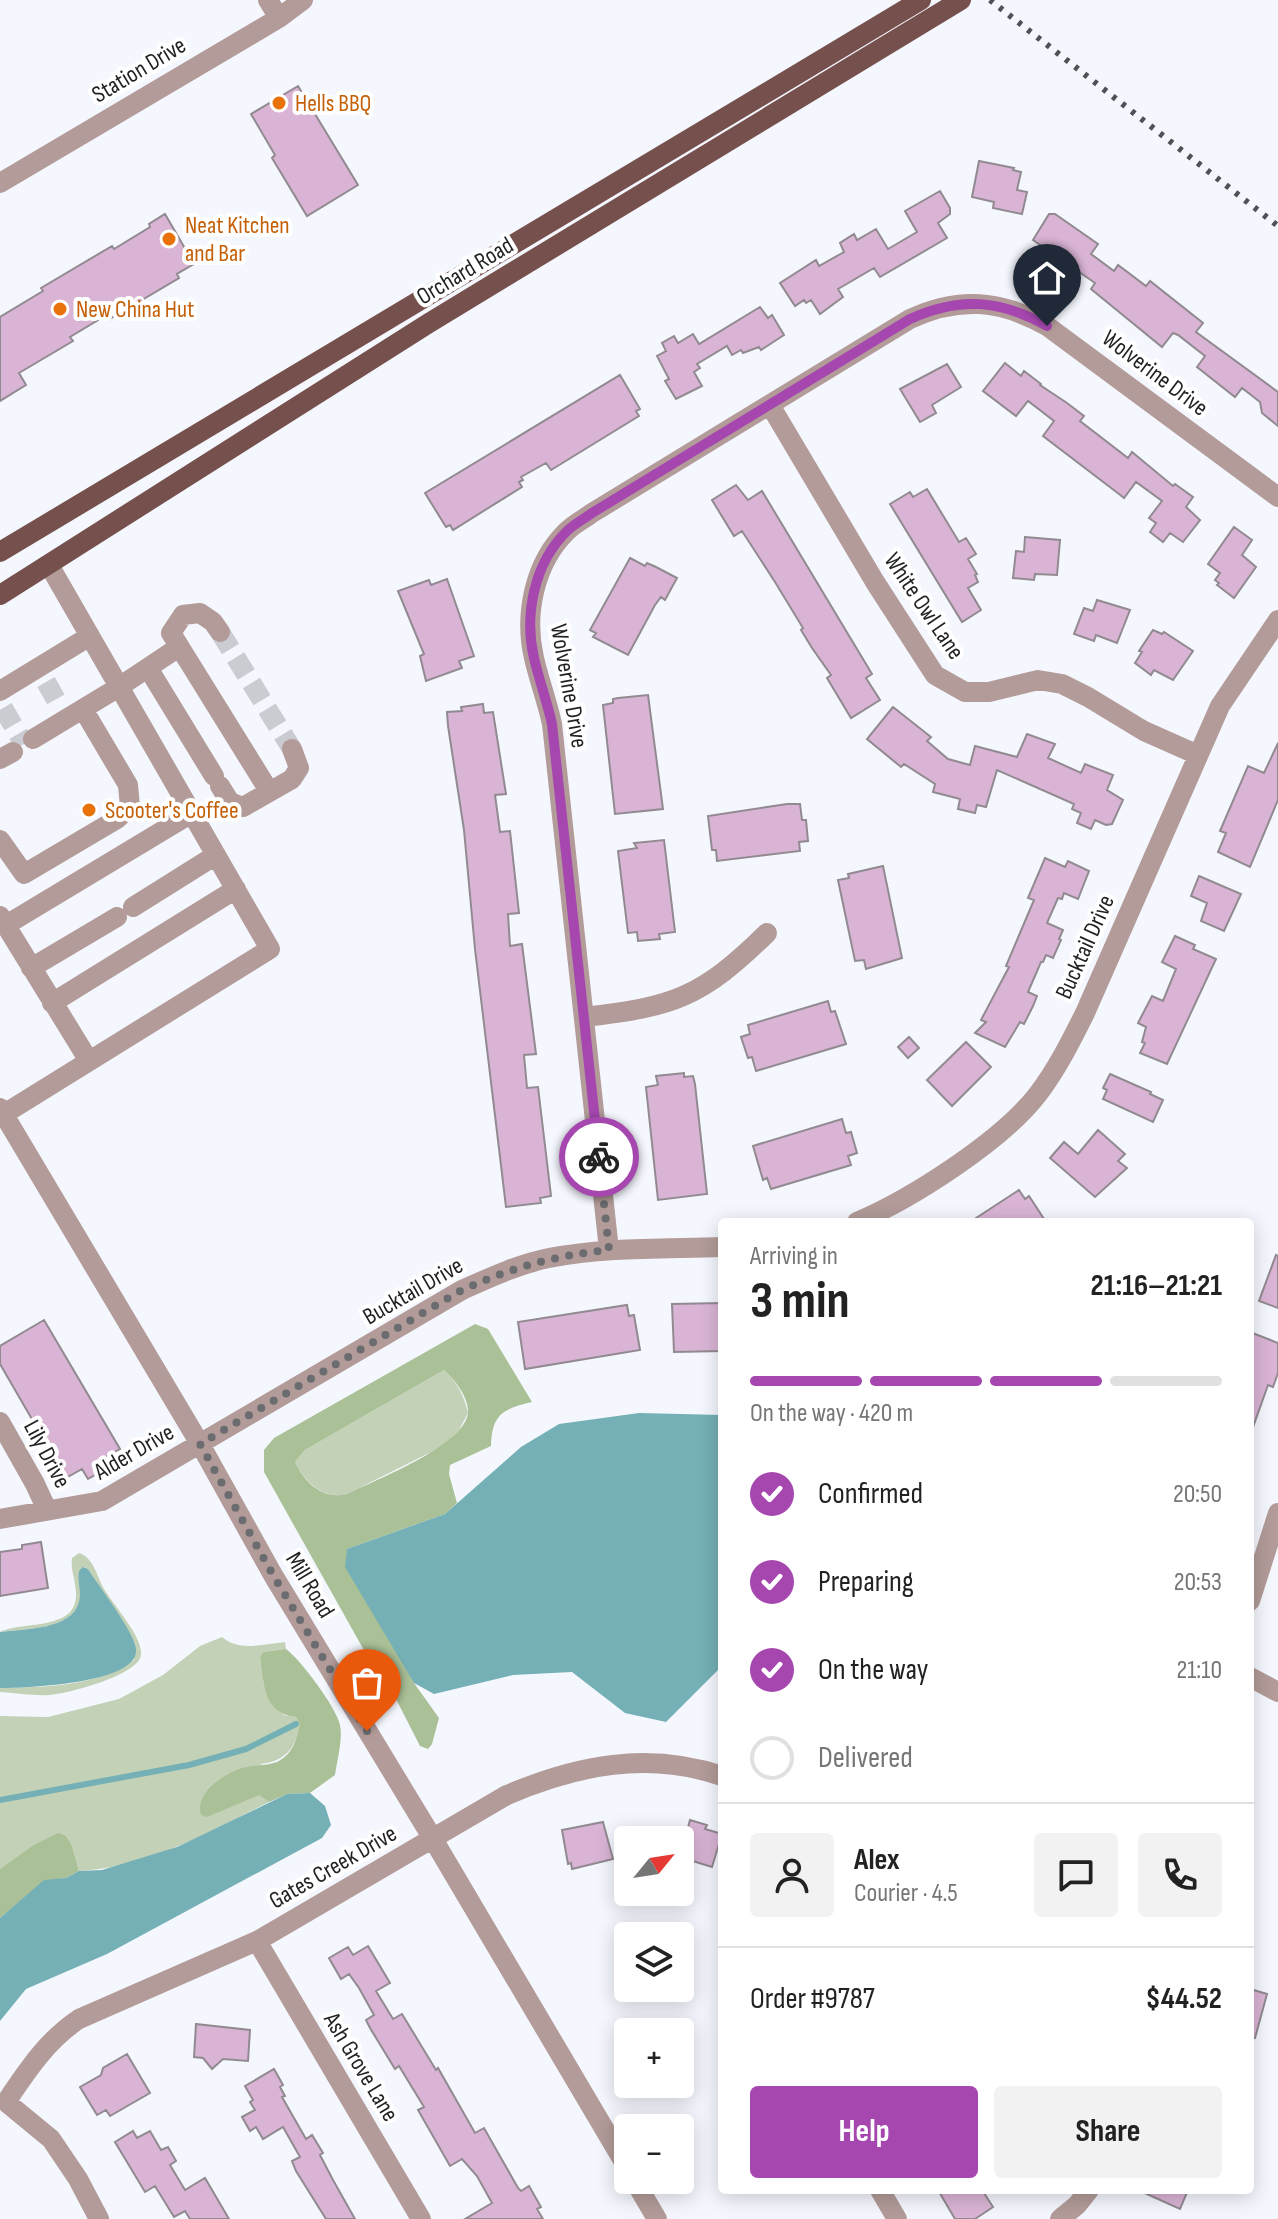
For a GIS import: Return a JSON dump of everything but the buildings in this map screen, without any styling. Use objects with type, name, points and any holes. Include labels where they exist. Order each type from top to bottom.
[{"type":"main road","name":"Orchard Road","points":[[0,595],[895,27],[921,0]]},
{"type":"main road","name":"Orchard Road","points":[[0,552],[895,27],[961,0]]},
{"type":"street","name":"Station Drive","points":[[0,183],[274,9],[303,0]]},
{"type":"street","name":"Wolverine Drive","points":[[609,1250],[552,724],[533,656],[529,622],[534,588],[547,558],[567,531],[910,319],[930,309],[994,297],[1047,326],[1278,497]]},
{"type":"street","name":"White Owl Lane","points":[[770,405],[889,606],[935,675],[965,692],[989,692],[1038,680],[1062,684],[1144,731],[1198,755]]},
{"type":"street","points":[[2,1111],[270,949],[49,565]]},
{"type":"street","points":[[220,632],[213,622],[200,613],[183,615],[171,633],[269,791]]},
{"type":"street","name":"Bucktail Drive","points":[[864,1218],[966,1159],[1004,1130],[1037,1095],[1063,1056],[1085,1013],[1198,755],[1234,683],[1278,620]]},
{"type":"street","points":[[1,701],[42,675],[90,636]]},
{"type":"street","points":[[33,739],[70,711],[119,687],[179,647]]},
{"type":"street","points":[[148,668],[230,802],[243,807],[292,779],[299,768],[292,749]]},
{"type":"street","points":[[0,840],[24,874],[117,819],[130,807],[128,785],[70,711]]},
{"type":"street","points":[[89,1061],[3,921],[192,813]]},
{"type":"street","points":[[31,968],[216,855]]},
{"type":"street","points":[[52,1003],[236,889]]},
{"type":"street","points":[[584,1017],[646,1009],[676,1000],[705,986],[731,968],[767,933]]},
{"type":"street","name":"Mill Road","points":[[2,1111],[200,1444],[273,1575],[614,2145]]},
{"type":"street","name":"Bucktail Drive","points":[[200,1444],[462,1290],[504,1271],[546,1259],[609,1250],[718,1247]]},
{"type":"street","name":"Lily Drive","points":[[0,1422],[47,1510]]},
{"type":"street","name":"Alder Drive","points":[[0,1519],[102,1501],[200,1444]]},
{"type":"street","points":[[1254,1588],[1278,1513]]},
{"type":"street","points":[[1254,1679],[1278,1692]]},
{"type":"street","name":"Gates Creek Drive","points":[[3,2102],[40,2053],[63,2030],[102,2009],[257,1941],[507,1795],[544,1779],[583,1768],[621,1763],[656,1763],[718,1775]]},
{"type":"street","name":"Ash Grove Lane","points":[[257,1941],[421,2219]]},
{"type":"street","points":[[3,2102],[51,2139],[78,2179],[99,2219]]},
{"type":"street","points":[[642,2194],[657,2219]]},
{"type":"street","points":[[882,2194],[897,2219]]},
{"type":"street","points":[[1060,2219],[1085,2194]]},
{"type":"green space","points":[[475,1324],[488,1329],[532,1402],[513,1407],[501,1415],[494,1427],[491,1446],[450,1465],[449,1474],[457,1503],[445,1514],[347,1549],[414,1683],[439,1718],[428,1749],[420,1746],[397,1701],[379,1677],[264,1472],[264,1450],[274,1438]],"holes":[[[444,1370],[456,1383],[468,1407],[463,1425],[451,1438],[416,1461],[347,1494],[323,1492],[299,1470],[295,1462],[305,1450]]]},
{"type":"green space","points":[[444,1370],[459,1389],[468,1413],[459,1430],[443,1446],[347,1494],[323,1492],[304,1476],[295,1462],[305,1450]]},
{"type":"green space","points":[[79,1553],[89,1559],[106,1592],[133,1631],[141,1655],[128,1670],[71,1691],[43,1695],[0,1692],[0,1688],[52,1686],[103,1676],[134,1660],[131,1636],[84,1567],[80,1602],[72,1614],[43,1627],[0,1632],[57,1620],[73,1608],[76,1587],[72,1558]]},
{"type":"green space","points":[[222,1637],[244,1646],[285,1642],[286,1649],[263,1652],[260,1657],[264,1685],[284,1715],[296,1717],[301,1724],[288,1752],[277,1760],[261,1764],[260,1795],[269,1802],[177,1847],[129,1863],[79,1871],[72,1846],[0,1869],[0,1716],[48,1717],[119,1699],[163,1675],[200,1646]]},
{"type":"green space","points":[[286,1649],[317,1684],[337,1717],[341,1737],[335,1775],[310,1793],[287,1794],[269,1802],[259,1795],[207,1817],[201,1815],[202,1799],[219,1780],[242,1768],[279,1761],[294,1745],[300,1724],[296,1717],[277,1710],[271,1703],[264,1687],[260,1657],[263,1652]]},
{"type":"green space","points":[[58,1833],[66,1836],[72,1846],[79,1871],[66,1878],[44,1881],[0,1918],[0,1869],[34,1845]]},
{"type":"water","points":[[639,1413],[718,1415],[718,1670],[666,1722],[625,1713],[572,1672],[513,1675],[434,1694],[414,1683],[345,1567],[347,1549],[445,1514],[521,1447],[559,1424]]},
{"type":"water","points":[[83,1567],[88,1569],[129,1632],[136,1649],[132,1661],[120,1670],[78,1682],[0,1688],[0,1632],[33,1629],[67,1618],[79,1602],[79,1571]]},
{"type":"water","points":[[310,1793],[325,1806],[331,1825],[322,1838],[107,1954],[26,1989],[0,2021],[0,1918],[44,1880],[66,1878],[79,1871],[102,1870],[177,1847],[287,1794]]},
{"type":"waterway","points":[[0,1800],[189,1765],[246,1749],[296,1724]]},
{"type":"tunnel","points":[[220,632],[292,749]]},
{"type":"tunnel","points":[[46,682],[59,705]]},
{"type":"tunnel","points":[[3,708],[24,744]]},
{"type":"railway","points":[[990,0],[1278,226]]},
{"type":"way so far","points":[[367,1731],[273,1575],[200,1444],[462,1290],[504,1271],[546,1259],[609,1250],[599,1157]]},
{"type":"place","name":"Hells BBQ","points":[[279,103]]},
{"type":"place","name":"Neat Kitchen and Bar","points":[[169,239]]},
{"type":"place","name":"New China Hut","points":[[60,309]]},
{"type":"place","name":"Scooter's Coffee","points":[[89,810]]},
{"type":"route","points":[[599,1157],[552,724],[533,656],[529,622],[534,588],[547,558],[567,531],[592,513],[930,309],[993,304],[1023,312],[1047,326]]}]
